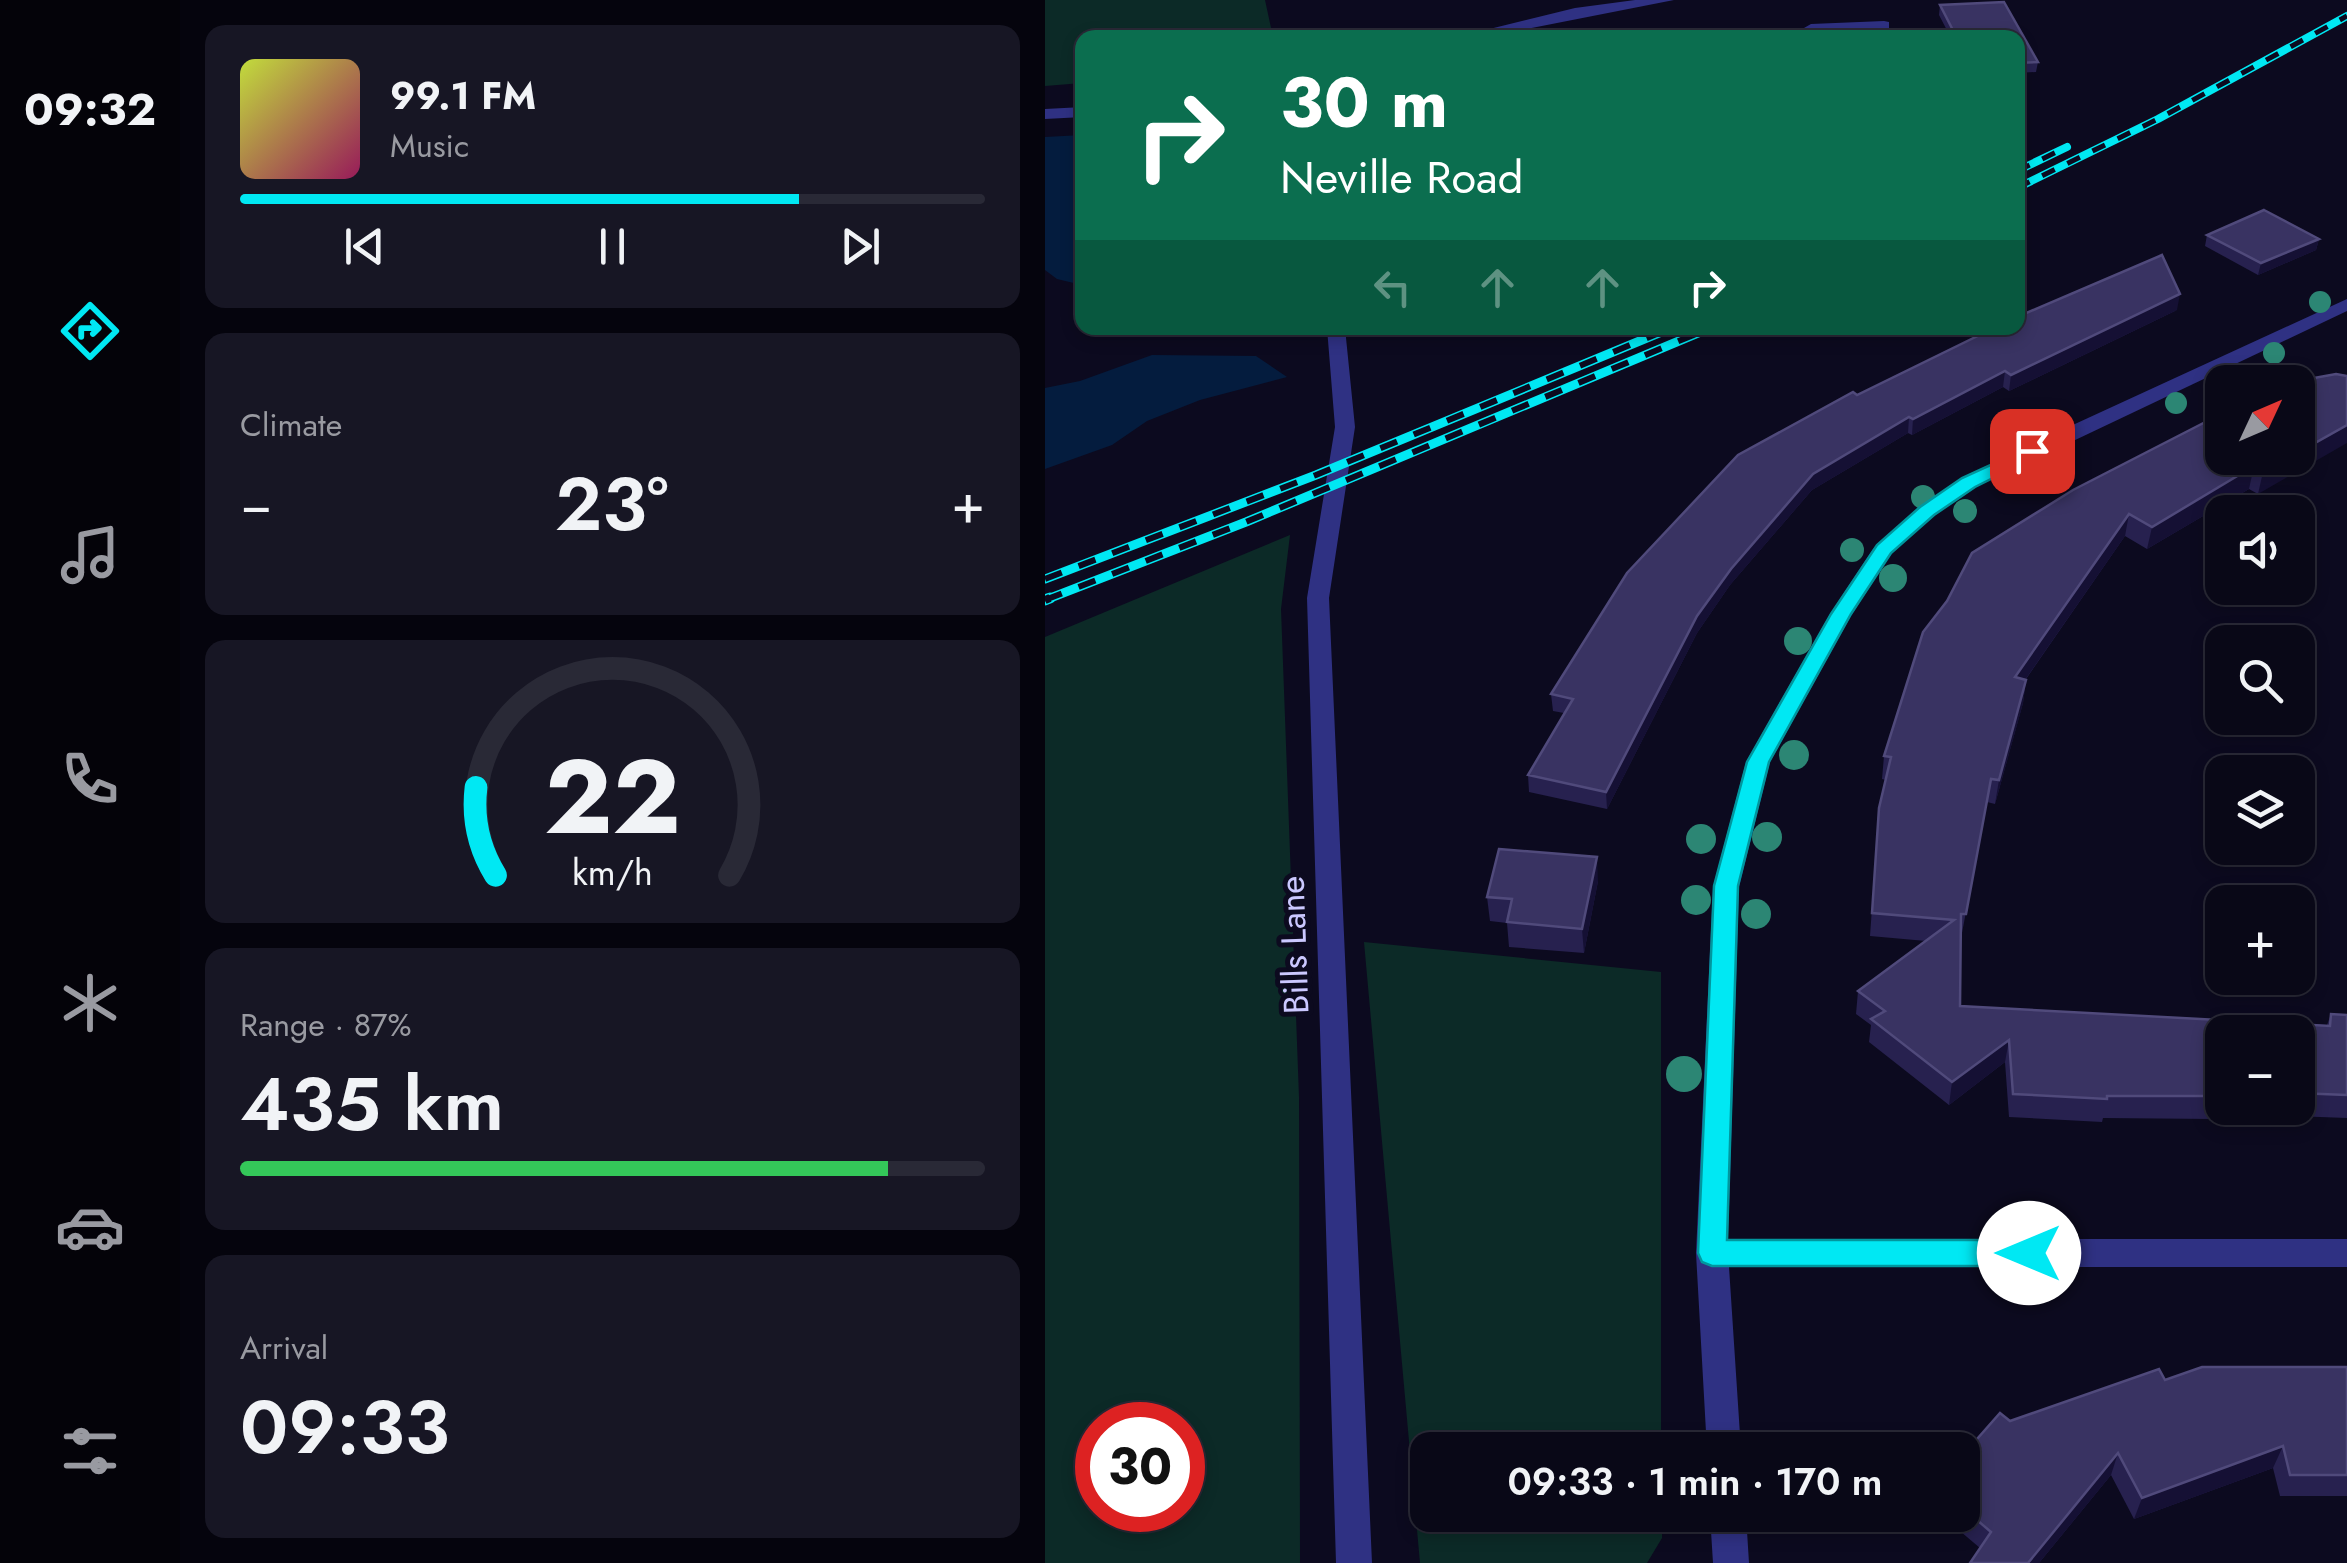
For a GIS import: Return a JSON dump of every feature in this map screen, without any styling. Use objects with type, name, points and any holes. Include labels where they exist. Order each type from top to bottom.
[{"type":"street","points":[[1496,30],[1575,12],[1667,0]]},
{"type":"street","points":[[1859,30],[1884,25]]},
{"type":"street","points":[[1811,28],[1830,30]]},
{"type":"street","points":[[1045,114],[1075,112]]},
{"type":"street","points":[[1723,1432],[1712,1253],[1726,886],[1758,762],[1873,565],[1884,549],[1927,511],[1969,482],[2347,304]]},
{"type":"street","name":"Bills Lane","points":[[1337,335],[1345,427],[1319,598],[1354,1563]]},
{"type":"street","points":[[1712,1253],[2347,1253]]},
{"type":"street","points":[[1729,1532],[1731,1563]]},
{"type":"green space","points":[[1045,0],[1265,0],[1271,30],[1075,30],[1075,84],[1045,86]]},
{"type":"green space","points":[[1290,535],[1281,609],[1299,1097],[1300,1563],[1045,1563],[1045,637]]},
{"type":"green space","points":[[1364,942],[1661,972],[1661,1432],[1410,1432],[1410,1452]]},
{"type":"green space","points":[[1417,1532],[1662,1532],[1647,1563],[1420,1563]]},
{"type":"water","points":[[1075,135],[1075,283],[1057,279],[1045,270],[1045,137]]},
{"type":"water","points":[[1152,355],[1256,356],[1287,377],[1200,400],[1147,421],[1112,445],[1045,469],[1045,388],[1080,381]]},
{"type":"building","points":[[2004,2],[2020,30],[1953,30],[1940,5]]},
{"type":"building","points":[[2025,39],[2038,62],[2025,63]]},
{"type":"building","points":[[2264,210],[2319,239],[2261,263],[2207,235]]},
{"type":"building","points":[[2162,255],[2180,294],[2011,375],[2005,371],[1913,419],[1909,417],[1813,474],[1731,569],[1697,616],[1606,792],[1528,775],[1573,699],[1551,694],[1627,573],[1738,455],[1853,392],[1857,395],[1980,335],[2025,335],[2025,314]]},
{"type":"building","points":[[2347,376],[2347,425],[2315,443],[2315,378]]},
{"type":"building","points":[[2205,422],[2205,475],[2239,475],[2152,527],[2129,514],[2015,677],[2026,680],[1999,780],[1991,779],[1966,914],[1961,914],[1960,1006],[2205,1019],[2205,1096],[2107,1099],[2013,1094],[2009,1040],[1952,1082],[1871,1019],[1885,1011],[1858,991],[1954,920],[1872,913],[1879,808],[1891,757],[1884,756],[1923,632],[1947,601],[1972,553],[2073,490]]},
{"type":"building","points":[[1499,849],[1597,857],[1582,929],[1507,922],[1512,899],[1487,897]]},
{"type":"building","points":[[2331,1014],[2347,1015],[2347,1095],[2315,1094],[2315,1025],[2330,1026]]},
{"type":"building","points":[[2202,1367],[2347,1367],[2347,1475],[2290,1475],[2283,1446],[2142,1498],[2118,1453],[2028,1563],[1970,1563],[1991,1532],[1980,1523],[1980,1436],[2000,1413],[2010,1421],[2159,1369],[2165,1380]]},
{"type":"railway","points":[[2025,184],[2158,119],[2347,16]]},
{"type":"railway","points":[[2025,167],[2067,147]]},
{"type":"railway","points":[[1045,579],[1316,475],[1654,335]]},
{"type":"railway","points":[[1045,600],[1246,522],[1693,335]]},
{"type":"railway","points":[[1045,600],[1050,598]]},
{"type":"route","points":[[2029,1253],[1712,1253],[1726,886],[1758,762],[1841,614],[1884,549],[1927,511],[1969,482],[2032,451]]}]
